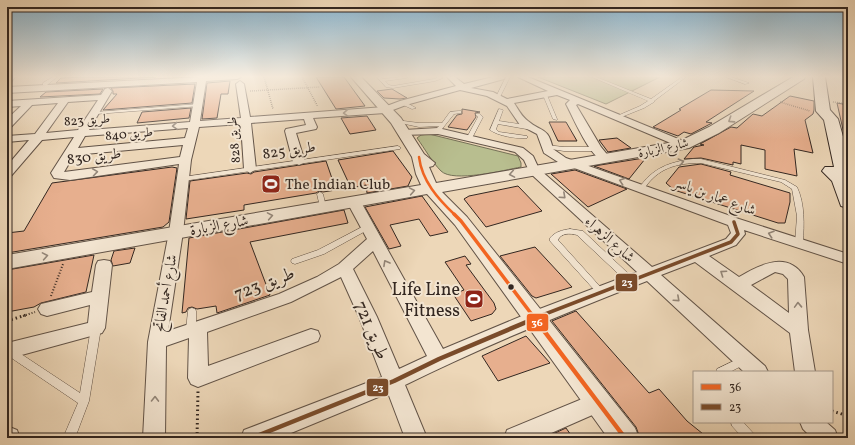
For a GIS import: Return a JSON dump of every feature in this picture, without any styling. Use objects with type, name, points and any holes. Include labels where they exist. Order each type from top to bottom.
[{"type":"main road","points":[[820,98],[822,112],[831,120],[839,144],[844,176],[840,179],[848,202]]},
{"type":"street","points":[[7,125],[39,98]]},
{"type":"street","name":"طريق 830","points":[[65,100],[81,98]]},
{"type":"street","name":"طريق 830","points":[[105,98],[57,173],[60,176],[183,171]]},
{"type":"street","name":"شارع أحمد الفاتح","points":[[154,438],[157,342],[176,232],[176,199],[199,98]]},
{"type":"street","name":"طريق 828","points":[[242,98],[246,120],[250,169]]},
{"type":"street","points":[[375,98],[396,121],[404,133],[419,157],[419,166],[438,187],[461,221],[536,318],[625,438]]},
{"type":"street","name":"طريق 823","points":[[7,139],[385,110],[423,98]]},
{"type":"street","points":[[489,98],[515,109],[524,123],[536,129],[546,141],[546,147]]},
{"type":"street","points":[[502,103],[531,98]]},
{"type":"street","points":[[572,98],[684,145]]},
{"type":"street","name":"شارع الزبارة","points":[[7,262],[176,232],[321,200],[354,202],[571,164],[600,154],[684,145],[714,130],[765,98]]},
{"type":"street","points":[[7,104],[65,100]]},
{"type":"street","points":[[7,173],[38,137],[65,100]]},
{"type":"street","points":[[578,100],[571,104],[600,154]]},
{"type":"street","points":[[299,162],[290,131],[312,127],[307,115]]},
{"type":"street","points":[[404,133],[441,127],[468,138],[519,150],[530,159],[534,170]]},
{"type":"street","name":"طريق 840","points":[[71,152],[190,141]]},
{"type":"street","name":"شارع عمار بن ياسر","points":[[546,147],[556,157],[571,164],[734,222],[848,259]]},
{"type":"street","name":"شارع الزهراء","points":[[534,170],[757,371]]},
{"type":"street","points":[[354,202],[439,359]]},
{"type":"street","points":[[252,438],[394,381],[439,359],[536,318],[630,280],[698,256],[731,242],[736,238],[738,229],[734,222]]},
{"type":"street","name":"طريق 723","points":[[157,342],[194,323],[285,298],[323,281],[345,268],[371,234]]},
{"type":"street","points":[[698,256],[799,330]]},
{"type":"street","points":[[7,351],[96,328],[104,265]]},
{"type":"street","points":[[739,285],[770,266],[778,266],[790,271],[798,280],[799,330],[805,371]]},
{"type":"street","name":"طريق 721","points":[[345,268],[394,381],[416,438]]},
{"type":"street","points":[[47,309],[100,296]]},
{"type":"street","points":[[194,323],[198,378],[312,336]]},
{"type":"street","points":[[515,438],[599,402]]},
{"type":"street","points":[[812,423],[827,438]]},
{"type":"lane","points":[[503,98],[493,128],[494,132],[525,137]]},
{"type":"lane","points":[[547,98],[555,118]]},
{"type":"lane","points":[[644,98],[652,101]]},
{"type":"lane","points":[[619,117],[656,98]]},
{"type":"lane","points":[[404,103],[414,108]]},
{"type":"lane","points":[[96,113],[198,105]]},
{"type":"lane","points":[[396,121],[423,126],[441,127],[452,113],[459,112]]},
{"type":"lane","points":[[468,138],[481,117],[478,115]]},
{"type":"lane","points":[[496,122],[536,129]]},
{"type":"lane","points":[[546,147],[600,154]]},
{"type":"lane","name":"طريق 825","points":[[183,171],[250,169],[398,148]]},
{"type":"lane","points":[[642,188],[647,179],[658,171],[676,163],[688,161],[701,161],[783,182],[795,188],[800,204],[802,219],[799,243]]},
{"type":"lane","points":[[601,292],[554,241],[556,235],[574,231],[580,233],[630,280]]},
{"type":"lane","points":[[295,261],[371,234]]},
{"type":"lane","points":[[69,438],[84,402],[96,328]]},
{"type":"lane","points":[[7,351],[84,402]]},
{"type":"lane","points":[[723,371],[744,360]]},
{"type":"lane","points":[[737,423],[750,438]]},
{"type":"path","points":[[269,98],[276,118]]},
{"type":"path","points":[[312,98],[322,114]]},
{"type":"path","points":[[765,98],[822,112]]},
{"type":"path","points":[[7,321],[47,309],[68,252]]},
{"type":"path","points":[[197,438],[198,378]]},
{"type":"path","points":[[833,411],[848,416]]},
{"type":"green space","points":[[590,98],[618,98],[606,104]]},
{"type":"green space","points":[[429,134],[518,156],[521,167],[480,175],[456,176],[447,174],[441,171],[417,138],[421,135]]},
{"type":"building","points":[[114,98],[193,98],[192,103],[103,110]]},
{"type":"building","points":[[205,98],[220,98],[217,118],[202,119]]},
{"type":"building","points":[[329,98],[359,98],[365,106],[336,109]]},
{"type":"building","points":[[384,98],[407,98],[400,99]]},
{"type":"building","points":[[698,98],[744,98],[706,122],[712,123],[691,134],[684,132],[678,136],[653,127],[681,110],[679,109]]},
{"type":"building","points":[[788,98],[798,98],[814,101],[813,114],[805,120],[813,153],[794,149],[797,176],[765,169],[765,150],[741,145],[741,164],[733,162],[733,165],[701,158],[684,159],[694,147],[704,145],[700,144],[731,127],[737,128],[753,114],[762,116]]},
{"type":"building","points":[[837,103],[848,105],[848,133],[844,134]]},
{"type":"building","points":[[191,108],[189,118],[137,123],[142,112]]},
{"type":"building","points":[[462,109],[480,112],[475,113],[476,117],[467,130],[448,127],[457,115],[462,114]]},
{"type":"building","points":[[367,116],[376,130],[350,134],[341,118]]},
{"type":"building","points":[[549,122],[566,122],[577,141],[558,141]]},
{"type":"building","points":[[617,138],[631,148],[608,152],[599,140]]},
{"type":"building","points":[[393,151],[412,177],[408,186],[367,193],[366,185],[351,188],[338,160]]},
{"type":"building","points":[[645,159],[629,179],[594,166]]},
{"type":"building","points":[[326,161],[336,190],[323,192],[319,191],[316,193],[244,205],[244,210],[186,219],[190,181],[247,173],[251,174],[254,172]]},
{"type":"building","points":[[701,164],[731,172],[730,175],[790,193],[790,202],[785,223],[778,223],[674,190],[666,183],[679,167]]},
{"type":"building","points":[[172,167],[177,168],[169,222],[163,227],[7,253],[7,233],[24,231],[52,183]]},
{"type":"building","points":[[575,170],[627,189],[588,207],[551,174]]},
{"type":"building","points":[[518,186],[542,211],[486,227],[464,199],[469,196]]},
{"type":"building","points":[[422,196],[448,232],[430,236],[419,219],[390,225],[401,246],[389,249],[365,207]]},
{"type":"building","points":[[344,210],[348,223],[250,242],[270,295],[217,313],[216,306],[197,309],[192,307],[188,308],[186,312],[182,313],[189,238]]},
{"type":"building","points":[[535,247],[572,287],[536,298],[532,296],[500,256]]},
{"type":"building","points":[[135,248],[130,263],[113,266],[111,260],[114,251]]},
{"type":"building","points":[[94,255],[86,292],[41,303],[34,307],[7,312],[7,270]]},
{"type":"building","name":"Life Line Fitness","points":[[465,256],[471,264],[466,265],[494,303],[496,309],[492,314],[471,321],[453,294],[464,290],[445,262]]},
{"type":"building","points":[[576,311],[649,393],[659,389],[687,421],[708,438],[640,438],[636,427],[552,321]]},
{"type":"building","points":[[526,336],[550,363],[498,381],[482,356]]},
{"type":"building","points":[[566,428],[573,438],[544,438]]},
{"type":"transit line","name":"36","points":[[419,157],[423,174],[434,192],[461,221],[625,438]]},
{"type":"transit line","name":"23","points":[[252,438],[394,381],[439,359],[535,318],[731,242],[738,234],[734,222]]},
{"type":"place","name":"The Indian Club","points":[[271,184]]},
{"type":"place","name":"Life Line Fitness","points":[[474,299]]}]
